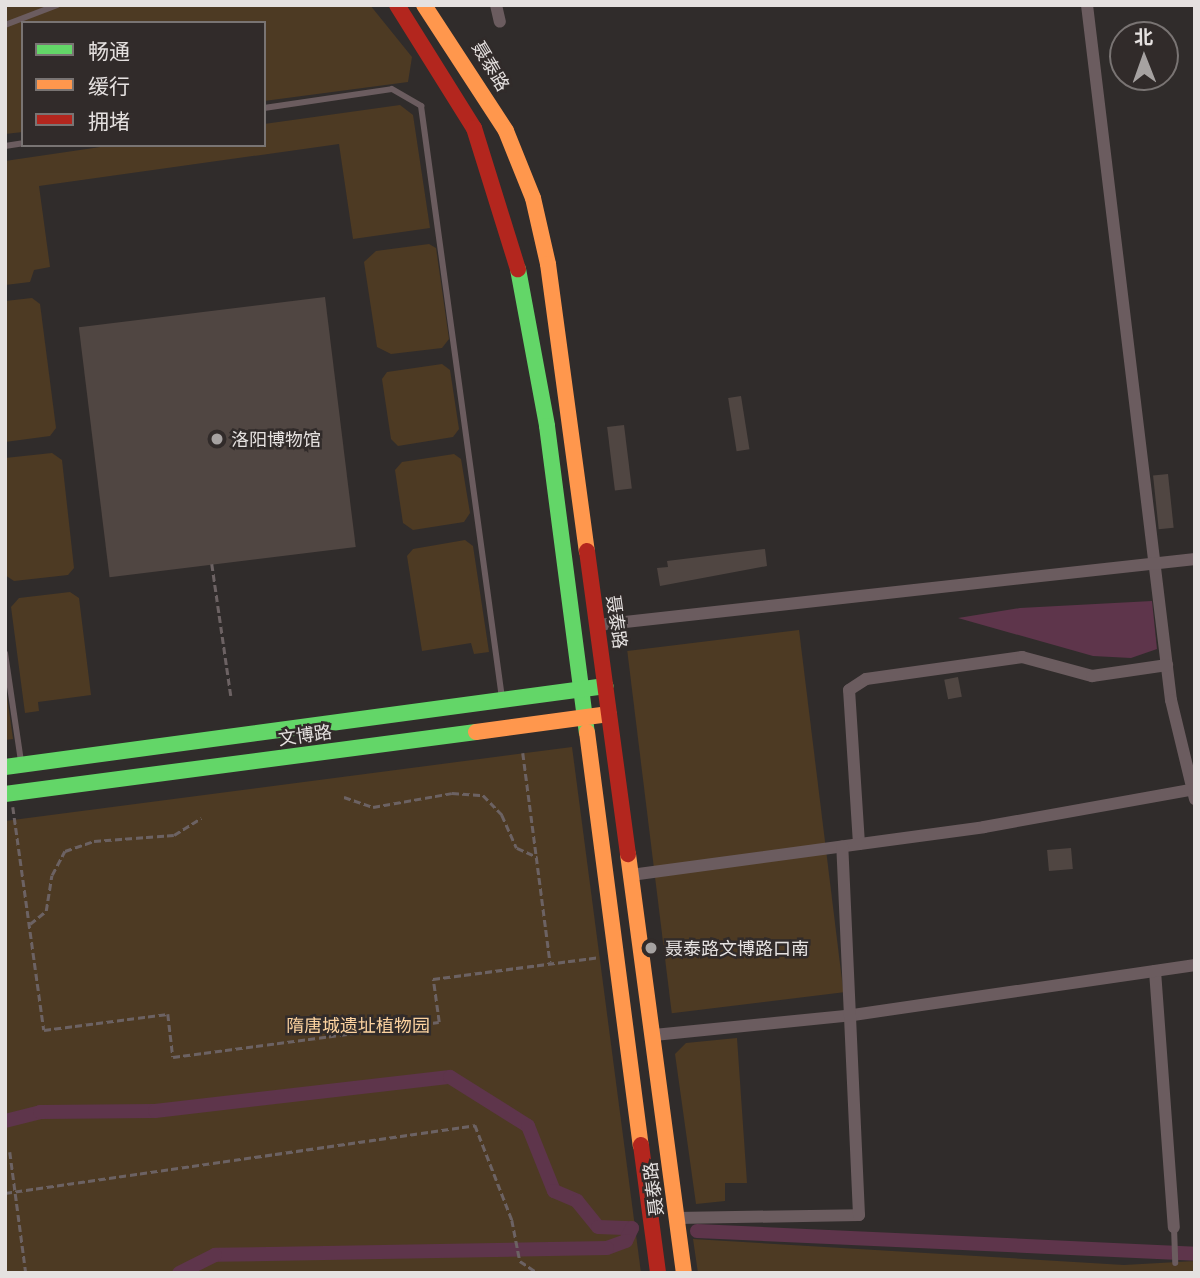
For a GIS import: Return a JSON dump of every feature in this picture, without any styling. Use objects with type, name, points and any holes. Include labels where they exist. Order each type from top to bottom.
[{"type":"main road","name":"聂泰路","points":[[397,5],[438,62],[474,128],[515,251],[547,426],[577,690],[657,1273]]},
{"type":"main road","name":"聂泰路","points":[[424,5],[489,100],[533,198],[562,342],[684,1273]]},
{"type":"main road","name":"文博路","points":[[13,766],[606,686]]},
{"type":"main road","name":"文博路","points":[[8,794],[609,714]]},
{"type":"street","points":[[496,5],[500,22]]},
{"type":"street","points":[[631,875],[859,844],[1193,793],[1167,665],[1087,5]]},
{"type":"street","points":[[598,625],[1195,559]]},
{"type":"street","points":[[859,844],[849,690],[866,679],[1022,657],[1093,676],[1167,665]]},
{"type":"street","points":[[676,1218],[859,1215],[853,1015],[842,846]]},
{"type":"street","points":[[654,1035],[853,1015],[1195,965]]},
{"type":"street","points":[[1155,971],[1174,1227]]},
{"type":"lane","points":[[5,25],[57,5]]},
{"type":"lane","points":[[266,108],[392,89],[421,106],[502,700]]},
{"type":"lane","points":[[5,653],[13,766]]},
{"type":"lane","points":[[1174,1227],[1175,1263]]},
{"type":"path","points":[[212,564],[231,695]]},
{"type":"path","points":[[523,753],[550,963]]},
{"type":"path","points":[[344,797],[373,807],[452,793],[483,796],[498,809],[517,848],[537,857]]},
{"type":"path","points":[[8,794],[44,1030],[168,1014],[173,1057],[439,1022],[433,979],[614,955]]},
{"type":"path","points":[[30,925],[46,911],[54,868],[65,851],[94,841],[174,835],[201,818]]},
{"type":"path","points":[[5,1193],[475,1125],[512,1220],[520,1261],[538,1273]]},
{"type":"path","points":[[10,1152],[26,1273]]},
{"type":"green space","points":[[5,5],[370,5],[412,57],[408,82],[266,101],[266,21],[21,21],[21,132],[5,134]]},
{"type":"green space","points":[[400,105],[413,115],[430,228],[353,239],[339,144],[39,186],[50,267],[34,270],[30,282],[5,285],[5,161],[100,147],[266,147],[266,124]]},
{"type":"green space","points":[[429,244],[436,248],[449,339],[442,348],[391,354],[377,347],[364,262],[376,251]]},
{"type":"green space","points":[[32,298],[40,304],[56,428],[50,436],[5,442],[5,301]]},
{"type":"green space","points":[[442,364],[450,370],[459,429],[453,437],[398,446],[391,439],[382,379],[387,372]]},
{"type":"green space","points":[[52,453],[62,460],[74,568],[68,575],[14,581],[5,575],[5,458]]},
{"type":"green space","points":[[454,454],[461,459],[470,513],[464,522],[413,530],[403,523],[395,470],[402,462]]},
{"type":"green space","points":[[465,540],[473,546],[489,652],[474,654],[471,643],[422,651],[407,556],[413,549]]},
{"type":"green space","points":[[70,592],[79,598],[91,695],[38,702],[39,711],[25,713],[11,607],[19,598]]},
{"type":"green space","points":[[799,630],[843,992],[672,1013],[627,651]]},
{"type":"green space","points":[[5,682],[13,739],[5,740]]},
{"type":"green space","name":"隋唐城遗址植物园","points":[[572,747],[641,1273],[5,1273],[5,821]]},
{"type":"green space","points":[[737,1038],[747,1183],[725,1183],[725,1201],[696,1204],[675,1054],[686,1043]]},
{"type":"green space","points":[[693,1239],[1124,1265],[1195,1261],[1195,1273],[698,1273]]},
{"type":"shaded area","points":[[1152,601],[1157,649],[1131,658],[1093,656],[958,618],[1020,608]]},
{"type":"building","name":"洛阳博物馆","points":[[325,297],[356,547],[110,577],[79,327]]},
{"type":"building","points":[[741,396],[749,449],[737,451],[728,398]]},
{"type":"building","points":[[624,425],[632,489],[615,491],[607,427]]},
{"type":"building","points":[[1168,474],[1174,528],[1159,529],[1153,476]]},
{"type":"building","points":[[765,549],[767,566],[660,586],[657,568],[668,567],[667,561]]},
{"type":"building","points":[[958,677],[962,697],[948,699],[944,680]]},
{"type":"building","points":[[1071,848],[1073,869],[1049,871],[1047,850]]},
{"type":"waterway","points":[[5,1121],[40,1112],[155,1111],[450,1077],[528,1126],[554,1191],[577,1201],[598,1227],[632,1228],[626,1241],[607,1248],[215,1255],[179,1273]]},
{"type":"waterway","points":[[697,1231],[1195,1254]]},
{"type":"traffic: fast","points":[[518,269],[547,426],[587,732]]},
{"type":"traffic: fast","points":[[5,767],[606,686]]},
{"type":"traffic: fast","points":[[5,794],[476,732]]},
{"type":"traffic: slow","points":[[424,5],[506,131],[533,198],[548,264],[587,551]]},
{"type":"traffic: slow","points":[[476,732],[609,714]]},
{"type":"traffic: slow","points":[[587,732],[641,1145]]},
{"type":"traffic: slow","points":[[628,854],[684,1273]]},
{"type":"traffic: jam","points":[[397,5],[474,128],[518,269]]},
{"type":"traffic: jam","points":[[587,551],[628,854]]},
{"type":"traffic: jam","points":[[641,1145],[658,1273]]},
{"type":"place","name":"洛阳博物馆","points":[[217,439]]},
{"type":"place","name":"聂泰路文博路口南","points":[[651,948]]}]
